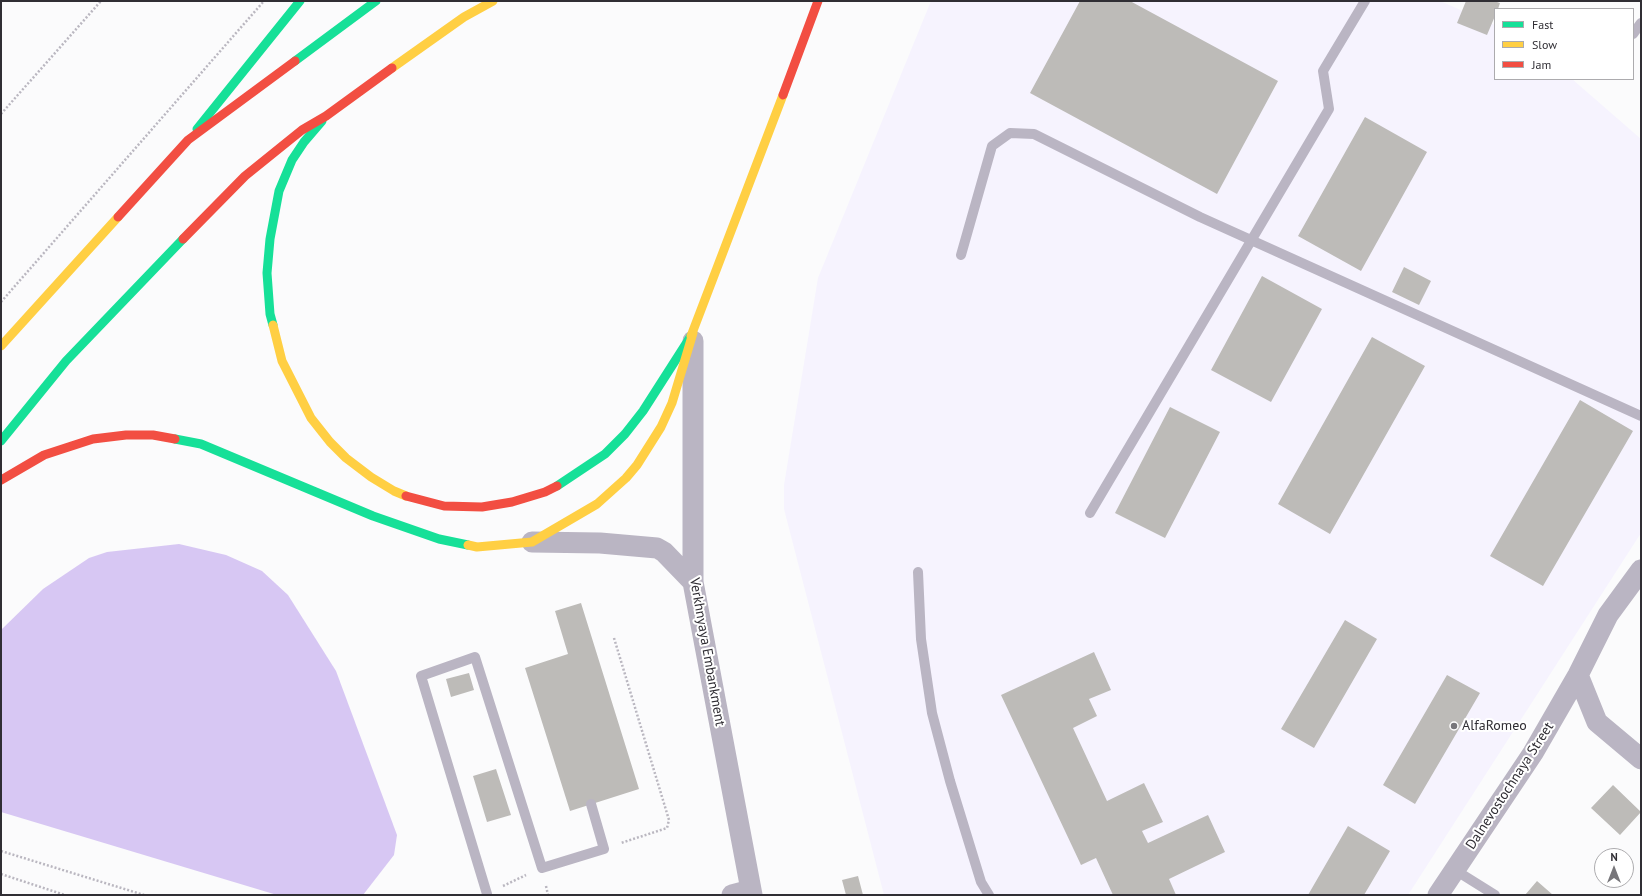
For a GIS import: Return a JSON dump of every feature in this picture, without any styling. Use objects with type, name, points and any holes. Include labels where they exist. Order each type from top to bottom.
[{"type":"main road","points":[[1,346],[188,140],[300,1]]},
{"type":"main road","points":[[188,140],[376,1]]},
{"type":"main road","points":[[1,440],[66,361],[143,279],[245,176],[302,130],[326,116],[464,17],[493,1]]},
{"type":"main road","points":[[1,480],[44,455],[93,439],[126,435],[153,435],[201,444],[373,516],[439,539],[477,546],[532,542],[597,504],[638,465],[661,427],[672,403],[694,333],[818,1]]},
{"type":"main road","points":[[326,116],[304,142],[292,160],[279,191],[270,239],[267,272],[270,314],[282,361],[311,418],[346,458],[371,477],[394,491],[418,500],[444,506],[482,507],[512,502],[545,492],[561,484],[605,454],[626,434],[644,411],[694,333]]},
{"type":"street","name":"Verkhnyaya Embankment","points":[[694,333],[693,582],[745,893]]},
{"type":"street","points":[[532,542],[600,543],[657,548],[664,552],[693,582]]},
{"type":"street","name":"Dalnevostochnaya Street","points":[[1438,895],[1533,753],[1578,675],[1608,615],[1641,570]]},
{"type":"street","points":[[1578,675],[1596,722],[1641,759]]},
{"type":"lane","points":[[1090,512],[1329,109],[1323,71],[1365,1]]},
{"type":"lane","points":[[1634,33],[1641,23]]},
{"type":"lane","points":[[961,255],[992,146],[1010,133],[1034,134],[1200,217],[1641,416]]},
{"type":"lane","points":[[918,572],[921,639],[932,713],[950,781],[981,882],[989,895]]},
{"type":"lane","points":[[487,894],[421,676],[475,657],[542,868],[604,849],[591,804]]},
{"type":"lane","points":[[1455,870],[1495,895]]},
{"type":"path","points":[[1,114],[101,1]]},
{"type":"path","points":[[1,302],[264,1]]},
{"type":"path","points":[[604,849],[667,828],[669,820],[614,638]]},
{"type":"path","points":[[1,851],[144,895]]},
{"type":"path","points":[[487,894],[542,868],[548,895]]},
{"type":"path","points":[[1,874],[65,895]]},
{"type":"shaded area","points":[[931,1],[1440,1],[1494,25],[1494,80],[1573,80],[1641,139],[1641,533],[1408,895],[884,895],[784,509],[784,485],[818,278]]},
{"type":"shaded area","points":[[179,544],[226,555],[262,571],[288,595],[336,671],[397,835],[394,855],[363,895],[277,895],[1,812],[1,630],[43,589],[89,558],[107,552]]},
{"type":"building","points":[[1080,1],[1130,1],[1278,81],[1217,194],[1030,93]]},
{"type":"building","points":[[1466,1],[1494,1],[1500,3],[1498,8],[1494,8],[1494,18],[1487,35],[1457,23]]},
{"type":"building","points":[[1365,117],[1427,152],[1361,271],[1298,236]]},
{"type":"building","points":[[1404,267],[1431,281],[1419,305],[1392,292]]},
{"type":"building","points":[[1262,276],[1322,309],[1271,402],[1211,370]]},
{"type":"building","points":[[1372,337],[1425,366],[1330,534],[1278,504]]},
{"type":"building","points":[[1580,400],[1633,431],[1543,586],[1490,556]]},
{"type":"building","points":[[1170,407],[1220,432],[1165,538],[1115,513]]},
{"type":"building","points":[[581,603],[639,789],[570,811],[525,668],[568,654],[555,611]]},
{"type":"building","points":[[1345,620],[1377,639],[1314,748],[1281,729]]},
{"type":"building","points":[[1094,652],[1111,690],[1089,699],[1097,716],[1073,728],[1107,801],[1144,783],[1163,822],[1142,831],[1148,843],[1208,815],[1225,852],[1169,879],[1176,895],[1113,895],[1096,858],[1081,865],[1001,695]]},
{"type":"building","points":[[469,673],[474,690],[451,697],[446,679]]},
{"type":"building","points":[[1447,675],[1480,693],[1415,804],[1383,785]]},
{"type":"building","points":[[496,769],[511,815],[487,822],[473,776]]},
{"type":"building","points":[[1613,785],[1641,812],[1620,835],[1591,808]]},
{"type":"building","points":[[1348,826],[1390,851],[1364,895],[1308,895]]},
{"type":"building","points":[[858,876],[863,895],[846,895],[842,880]]},
{"type":"building","points":[[1537,881],[1553,895],[1525,895]]},
{"type":"traffic: fast","points":[[197,129],[300,1]]},
{"type":"traffic: fast","points":[[295,61],[376,1]]},
{"type":"traffic: fast","points":[[273,325],[270,314],[267,273],[270,239],[279,191],[292,160],[304,142],[322,121]]},
{"type":"traffic: fast","points":[[1,441],[66,361],[183,239]]},
{"type":"traffic: fast","points":[[557,486],[605,454],[625,434],[643,411],[691,336]]},
{"type":"traffic: fast","points":[[175,439],[201,444],[373,516],[439,539],[468,545]]},
{"type":"traffic: slow","points":[[392,68],[464,17],[493,1]]},
{"type":"traffic: slow","points":[[691,336],[783,95]]},
{"type":"traffic: slow","points":[[1,346],[118,217]]},
{"type":"traffic: slow","points":[[273,325],[282,361],[311,418],[330,442],[346,458],[371,477],[394,491],[406,496]]},
{"type":"traffic: slow","points":[[468,545],[477,547],[532,542],[597,504],[626,478],[637,465],[661,427],[672,403],[693,333]]},
{"type":"traffic: jam","points":[[783,95],[818,1]]},
{"type":"traffic: jam","points":[[118,217],[188,140],[295,61]]},
{"type":"traffic: jam","points":[[183,239],[245,176],[302,130],[326,116],[392,68]]},
{"type":"traffic: jam","points":[[1,480],[44,455],[93,439],[126,435],[153,435],[175,439]]},
{"type":"traffic: jam","points":[[406,496],[444,506],[482,507],[512,502],[545,492],[557,486]]},
{"type":"place","name":"AlfaRomeo","points":[[1454,726]]}]
